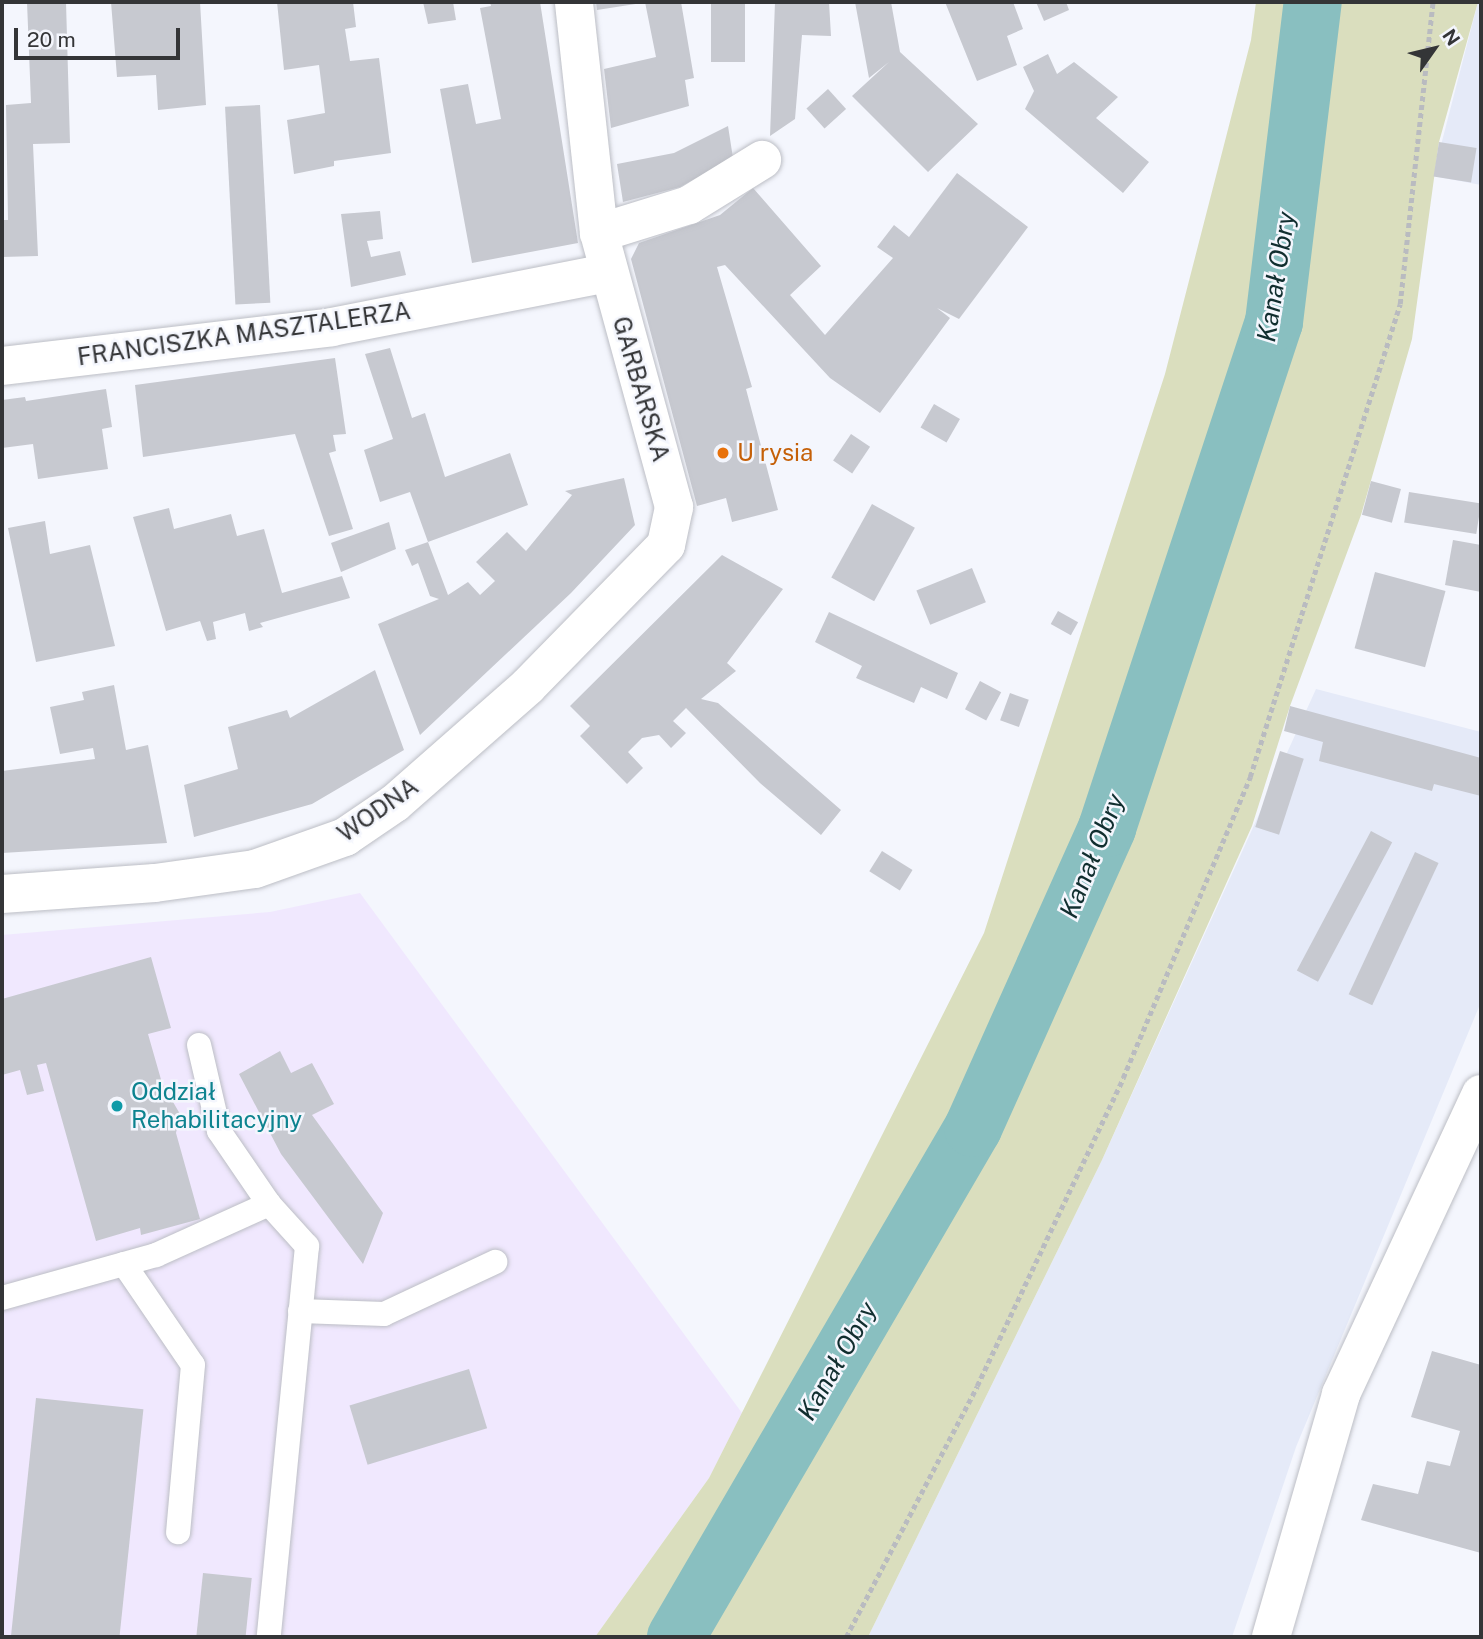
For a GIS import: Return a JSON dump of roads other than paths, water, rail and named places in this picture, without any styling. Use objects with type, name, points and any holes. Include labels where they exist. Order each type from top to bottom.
[{"type":"street","name":"GARBARSKA","points":[[574,2],[599,233],[674,507],[666,545]]},
{"type":"street","points":[[599,233],[689,205],[762,160]]},
{"type":"street","name":"FRANCISZKA MASZTALERZA","points":[[2,366],[332,327],[608,273]]},
{"type":"street","name":"WODNA","points":[[2,894],[155,883],[255,869],[345,836],[395,803],[528,686],[666,545]]},
{"type":"street","points":[[1271,1637],[1341,1394],[1481,1094]]},
{"type":"lane","points":[[199,1045],[219,1131],[269,1204],[307,1246],[268,1637]]},
{"type":"lane","points":[[2,1298],[156,1255],[269,1204]]},
{"type":"lane","points":[[300,1311],[384,1314],[495,1262]]},
{"type":"lane","points":[[124,1264],[193,1365],[178,1532]]},
{"type":"waterway","name":"Kanał Obry","points":[[676,1637],[973,1128],[1107,828],[1274,322],[1313,2]]},
{"type":"place","name":"U rysia","points":[[723,453]]},
{"type":"place","name":"Oddział Rehabilitacyjny","points":[[117,1106]]}]
